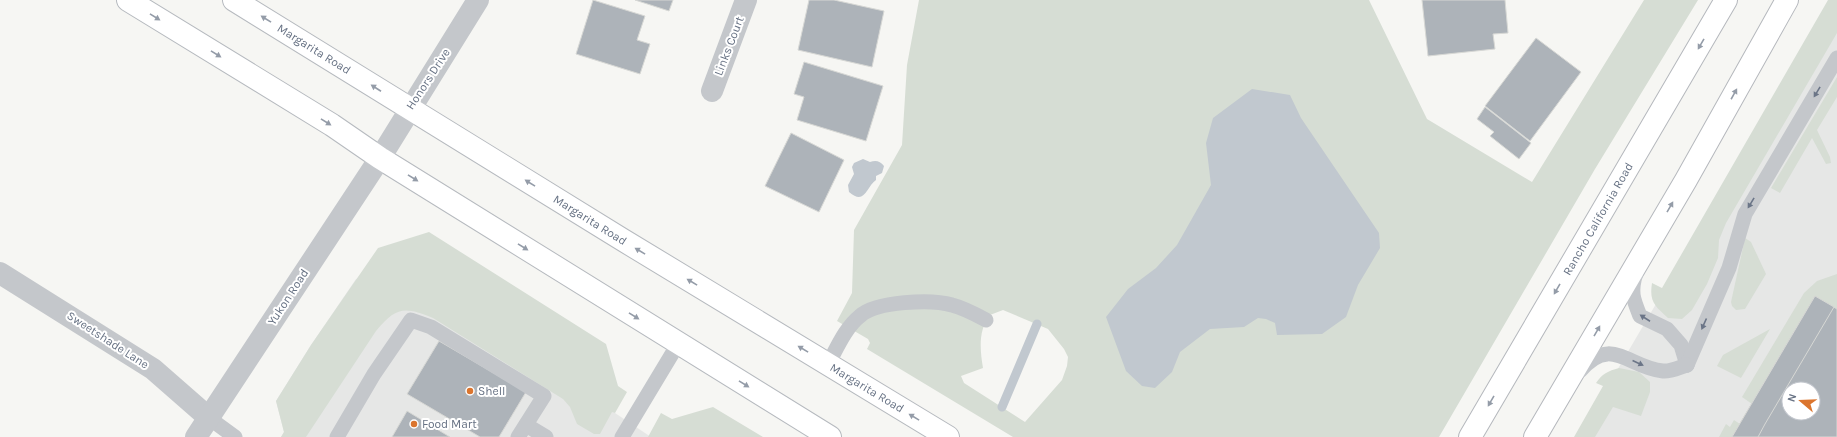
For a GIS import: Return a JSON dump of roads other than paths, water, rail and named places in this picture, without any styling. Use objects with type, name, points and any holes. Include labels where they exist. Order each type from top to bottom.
[{"type":"main road","points":[[128,0],[323,120],[380,158],[678,344],[830,437]]},
{"type":"main road","name":"Margarita Road","points":[[234,0],[409,109],[948,437]]},
{"type":"main road","name":"Rancho California Road","points":[[1470,437],[1726,0]]},
{"type":"main road","points":[[1535,437],[1653,236],[1787,0]]},
{"type":"street","name":"Honors Drive","points":[[380,158],[478,0]]},
{"type":"street","name":"Links Court","points":[[712,91],[746,0]]},
{"type":"street","name":"Yukon Road","points":[[196,437],[380,158]]},
{"type":"street","name":"Sweetshade Lane","points":[[0,273],[153,369],[209,418]]},
{"type":"lane","points":[[1554,405],[1589,361],[1602,354],[1623,356],[1648,368],[1665,372],[1687,365],[1729,268],[1745,214],[1837,58]]},
{"type":"lane","points":[[1653,236],[1636,271],[1632,286],[1633,298],[1640,316],[1667,329],[1681,345],[1687,365]]},
{"type":"lane","points":[[828,364],[850,325],[861,314],[875,308],[914,302],[935,302],[964,308],[986,320]]},
{"type":"lane","points":[[337,437],[374,374],[411,320],[431,327],[544,396],[518,437]]},
{"type":"lane","points":[[622,437],[678,344]]},
{"type":"lane","points":[[209,418],[235,437]]},
{"type":"lane","points":[[526,424],[546,437]]},
{"type":"waterway","points":[[1002,407],[1037,324]]},
{"type":"place","name":"Shell","points":[[470,391]]},
{"type":"place","name":"Food Mart","points":[[414,424]]}]
